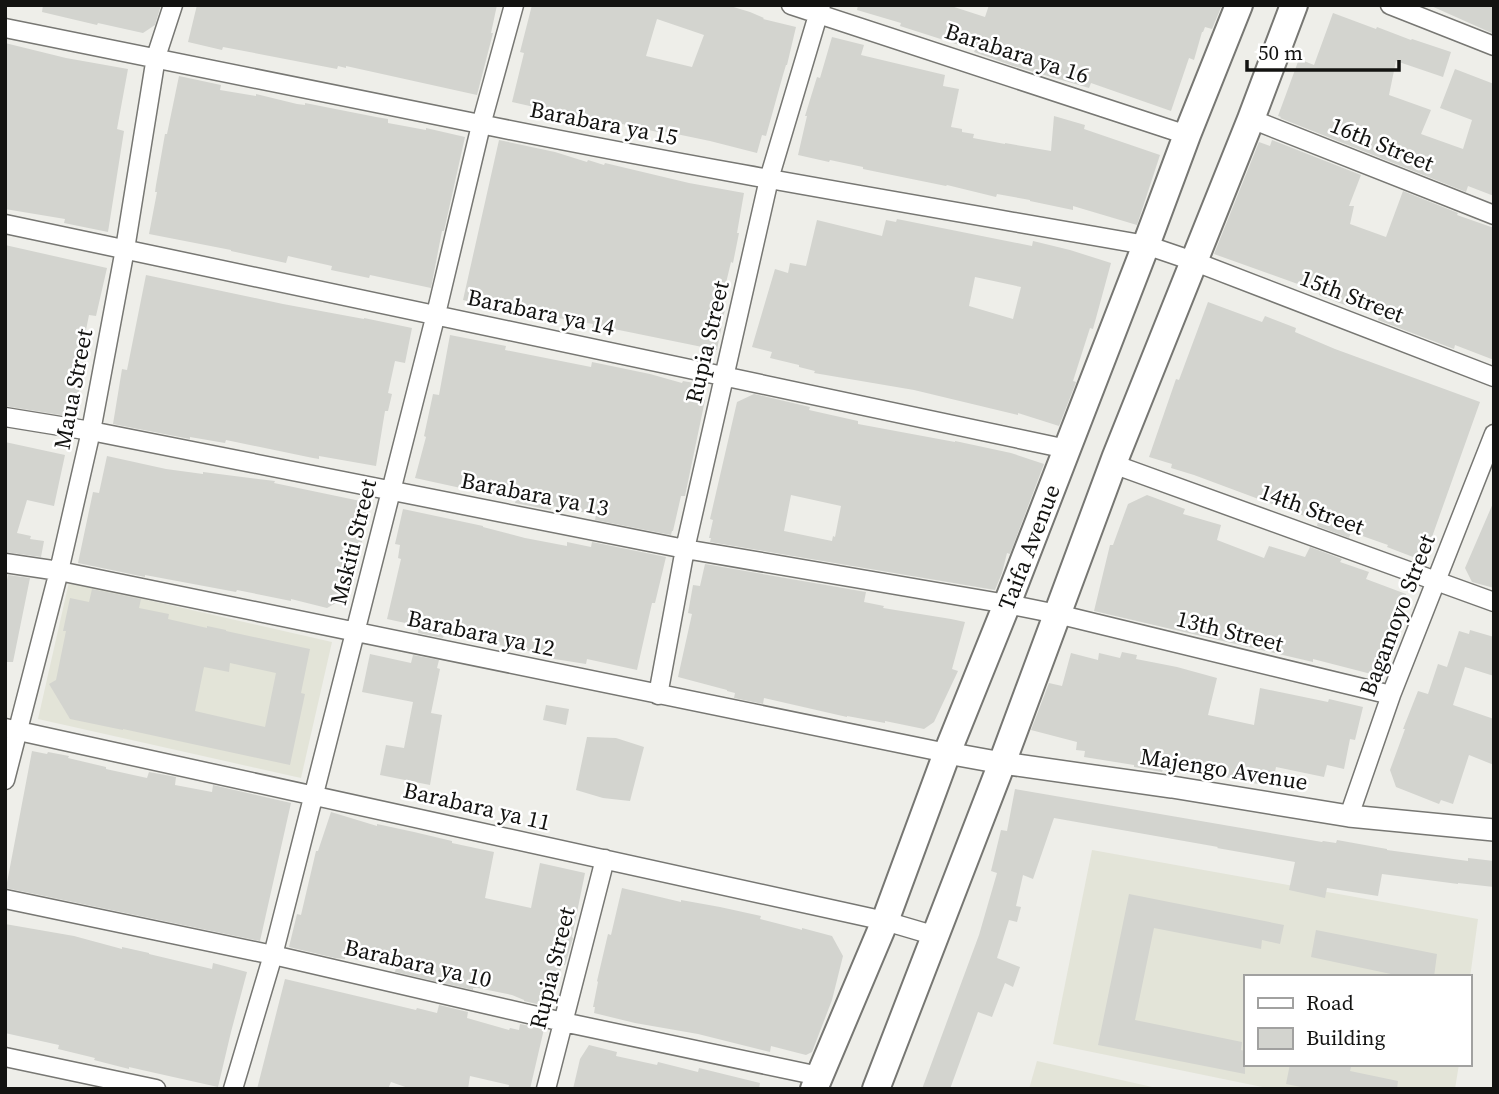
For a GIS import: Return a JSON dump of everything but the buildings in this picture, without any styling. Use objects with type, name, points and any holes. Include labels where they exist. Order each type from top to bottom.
[{"type":"main road","name":"Taifa Avenue","points":[[817,1082],[885,921],[947,752],[1239,5]]},
{"type":"main road","points":[[876,1089],[1003,763],[1113,464],[1294,5]]},
{"type":"street","name":"Maua Street","points":[[5,780],[12,729],[59,571],[91,431],[125,249],[156,57],[173,5]]},
{"type":"street","name":"Mskiti Street","points":[[233,1089],[273,955],[436,314],[481,124],[514,5]]},
{"type":"street","name":"Barabara ya 16","points":[[791,5],[820,10],[1187,135]]},
{"type":"street","points":[[1390,5],[1494,46]]},
{"type":"street","name":"Rupia Street","points":[[658,695],[685,549],[769,179],[820,10]]},
{"type":"street","name":"Barabara ya 15","points":[[5,28],[769,179],[1146,245],[1194,261]]},
{"type":"street","name":"16th Street","points":[[1251,119],[1494,215]]},
{"type":"street","name":"Barabara ya 14","points":[[5,224],[1067,449]]},
{"type":"street","name":"15th Street","points":[[1194,261],[1494,377]]},
{"type":"street","name":"Barabara ya 13","points":[[5,417],[91,431],[685,549],[1057,614]]},
{"type":"street","name":"Bagamoyo Street","points":[[1349,816],[1391,695],[1494,434]]},
{"type":"street","name":"14th Street","points":[[1113,464],[1494,602]]},
{"type":"street","name":"Barabara ya 12","points":[[5,563],[59,571],[947,752]]},
{"type":"street","name":"13th Street","points":[[1057,614],[1391,695]]},
{"type":"street","name":"Barabara ya 11","points":[[12,729],[885,921],[936,936]]},
{"type":"street","name":"Majengo Avenue","points":[[947,752],[1349,816],[1494,830]]},
{"type":"street","name":"Rupia Street","points":[[546,1089],[605,859]]},
{"type":"street","name":"Barabara ya 10","points":[[5,899],[273,955],[817,1082]]},
{"type":"street","points":[[5,1058],[156,1089]]},
{"type":"shaded area","points":[[69,582],[332,642],[301,778],[38,719]]},
{"type":"shaded area","points":[[1092,850],[1478,919],[1470,975],[1244,975],[1244,1066],[1459,1066],[1455,1089],[1272,1089],[1053,1044]]},
{"type":"shaded area","points":[[1037,1061],[1161,1089],[1029,1089]]}]
